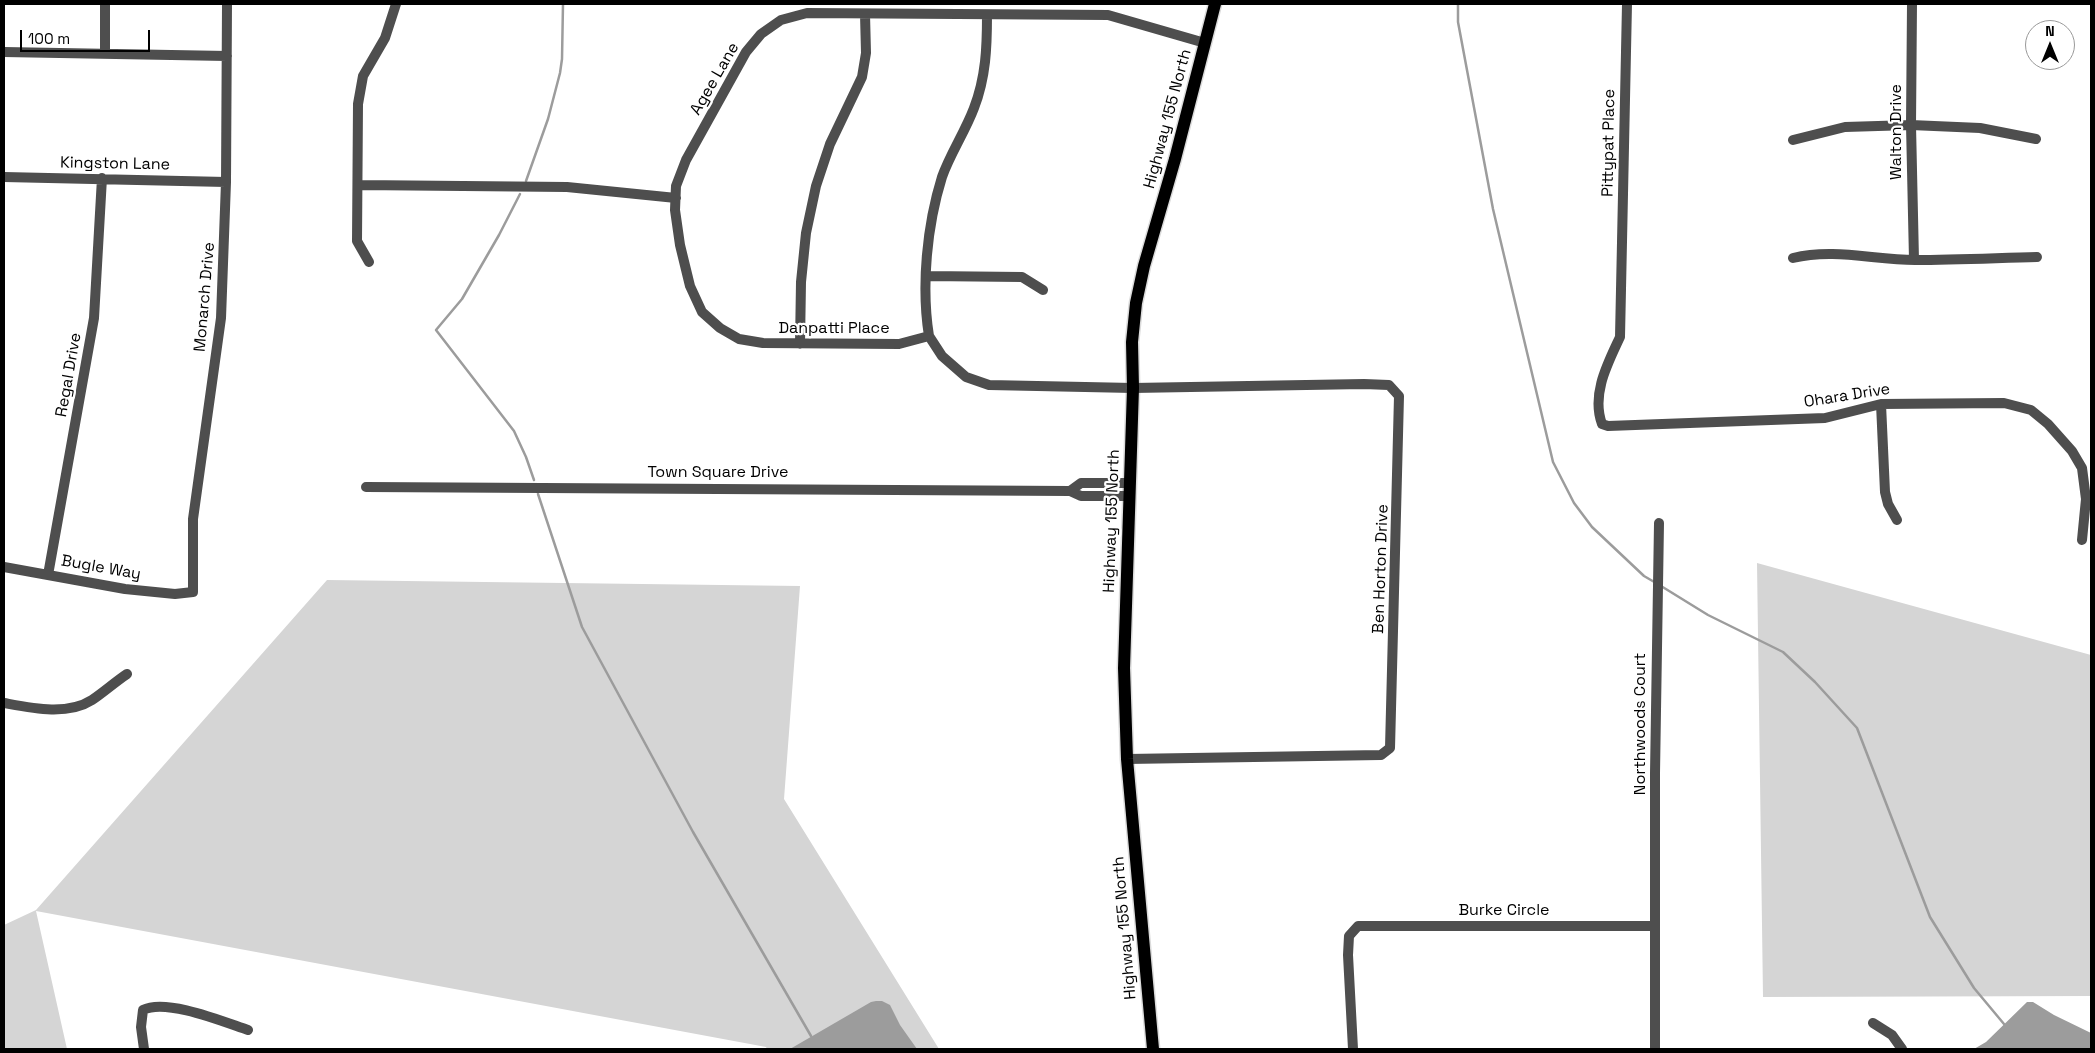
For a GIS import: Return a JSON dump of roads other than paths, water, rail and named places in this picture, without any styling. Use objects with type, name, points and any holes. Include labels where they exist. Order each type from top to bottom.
[{"type":"main road","name":"Highway 155 North","points":[[1153,1049],[1127,759],[1124,668],[1133,388],[1132,342],[1140,284],[1215,4]]},
{"type":"street","points":[[105,4],[105,52]]},
{"type":"street","name":"Monarch Drive","points":[[193,592],[193,519],[221,318],[226,182],[227,4]]},
{"type":"street","points":[[369,262],[357,241],[359,186],[358,104],[363,76],[386,38],[396,4]]},
{"type":"street","name":"Pittypat Place","points":[[1622,284],[1627,4]]},
{"type":"street","name":"Walton Drive","points":[[1912,4],[1911,125],[1914,260]]},
{"type":"street","name":"Agee Lane","points":[[676,198],[676,186],[686,160],[746,52],[761,34],[782,20],[807,13],[1108,15],[1205,43]]},
{"type":"street","points":[[800,344],[801,282],[806,234],[816,186],[830,144],[862,77],[866,53],[865,14]]},
{"type":"street","points":[[987,14],[988,52],[984,78],[974,108],[943,176],[931,218],[925,312],[929,336],[942,356],[966,377],[989,385],[1133,388]]},
{"type":"street","points":[[4,52],[105,52],[227,56]]},
{"type":"street","points":[[1793,140],[1845,127],[1911,125],[1980,128],[2036,139]]},
{"type":"street","name":"Kingston Lane","points":[[4,177],[226,182]]},
{"type":"street","name":"Regal Drive","points":[[48,575],[94,318],[102,178]]},
{"type":"street","points":[[359,186],[567,187],[676,198]]},
{"type":"street","name":"Danpatti Place","points":[[676,198],[675,210],[690,286],[702,312],[720,328],[739,339],[763,344],[899,344],[929,336]]},
{"type":"street","points":[[1793,258],[1810,254],[1832,253],[1914,260],[2037,257]]},
{"type":"street","points":[[927,276],[1022,277],[1043,290]]},
{"type":"street","name":"Ohara Drive","points":[[1622,284],[1620,337],[1599,388],[1602,424],[1608,426],[1825,418],[1881,404],[2004,403],[2031,410],[2048,424],[2072,451],[2082,468],[2086,499],[2082,540]]},
{"type":"street","name":"Ben Horton Drive","points":[[1127,759],[1381,756],[1390,748],[1400,416],[1399,396],[1389,385],[1133,388]]},
{"type":"street","points":[[1881,404],[1885,492],[1888,504],[1897,520]]},
{"type":"street","name":"Town Square Drive","points":[[1070,491],[1081,483],[1129,483]]},
{"type":"street","name":"Town Square Drive","points":[[366,487],[1070,491],[1081,496],[1129,496]]},
{"type":"street","name":"Northwoods Court","points":[[1654,926],[1659,523]]},
{"type":"street","name":"Bugle Way","points":[[4,567],[125,589],[175,594],[193,592]]},
{"type":"street","points":[[4,703],[42,709],[66,708],[91,701],[127,674]]},
{"type":"street","name":"Burke Circle","points":[[1352,1049],[1348,955],[1349,936],[1358,926],[1654,926]]},
{"type":"street","points":[[1654,926],[1655,1049]]},
{"type":"street","points":[[144,1049],[142,1017],[144,1010],[154,1006],[180,1010],[248,1030]]},
{"type":"street","points":[[1873,1023],[1892,1035],[1902,1049]]},
{"type":"waterway","points":[[526,181],[548,119],[560,73],[563,4]]},
{"type":"waterway","points":[[1458,4],[1458,22],[1493,209],[1553,462],[1574,503],[1592,527],[1644,576],[1656,583]]},
{"type":"waterway","points":[[520,194],[462,299],[436,330],[514,431],[534,480]]},
{"type":"waterway","points":[[538,494],[582,627],[693,832],[811,1036]]},
{"type":"waterway","points":[[1661,586],[1708,615],[1783,652],[1815,682],[1857,728],[1930,917],[1974,988],[2004,1024]]}]
